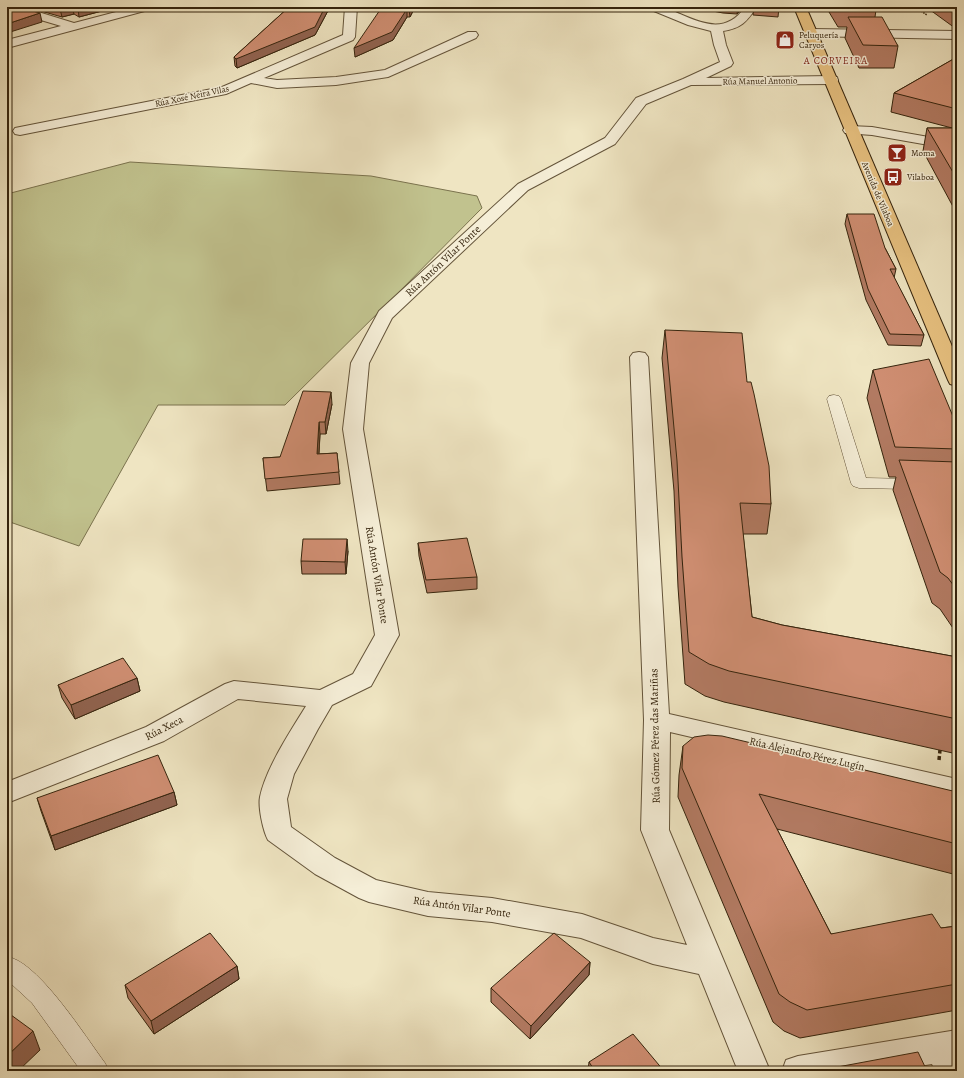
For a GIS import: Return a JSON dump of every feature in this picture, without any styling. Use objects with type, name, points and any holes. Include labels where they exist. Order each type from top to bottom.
[{"type":"highway","name":"Avenida de Vilaboa","points":[[800,7],[832,80],[853,137],[957,380]]},
{"type":"street","points":[[10,7],[73,26]]},
{"type":"street","points":[[7,44],[148,7]]},
{"type":"street","name":"Rúa Xosé Neira Vilas","points":[[20,131],[226,90],[349,37],[351,7]]},
{"type":"street","points":[[653,7],[701,26],[717,29],[734,26],[749,12],[751,7]]},
{"type":"street","name":"Rúa Antón Vilar Ponte","points":[[710,963],[653,951],[582,926],[492,910],[428,904],[369,890],[325,866],[278,832],[273,799],[281,774],[323,699],[362,680],[387,635],[353,428],[360,363],[385,315],[523,187],[610,141],[641,101],[688,82],[727,63],[720,45],[717,29]]},
{"type":"street","points":[[250,79],[284,84],[336,81],[388,73],[472,34]]},
{"type":"street","points":[[811,34],[957,35]]},
{"type":"street","name":"Rúa Manuel Antonio","points":[[688,82],[832,80]]},
{"type":"street","points":[[853,137],[889,138],[957,146]]},
{"type":"street","name":"Rúa Gómez Pérez das Mariñas","points":[[639,357],[657,720],[655,830],[754,1071]]},
{"type":"street","name":"Rúa Xeca","points":[[7,793],[155,734],[234,690],[323,699]]},
{"type":"street","name":"Rúa Alejandro Pérez Lugín","points":[[657,720],[957,789]]},
{"type":"street","points":[[798,1071],[950,1055]]},
{"type":"lane","points":[[834,399],[859,483],[957,485]]},
{"type":"lane","points":[[7,970],[12,968],[41,996],[96,1071]]},
{"type":"green space","points":[[130,162],[371,176],[477,196],[482,208],[285,405],[158,405],[79,546],[7,521],[7,194]]},
{"type":"building","points":[[7,7],[18,7],[40,13],[7,24]]},
{"type":"building","points":[[53,7],[69,7],[60,9]]},
{"type":"building","points":[[289,7],[325,7],[315,27],[236,59],[234,57]]},
{"type":"building","points":[[382,7],[410,7],[407,9],[392,32],[354,48]]},
{"type":"building","points":[[754,7],[779,7],[779,9]]},
{"type":"building","points":[[874,7],[876,10],[840,8]]},
{"type":"building","points":[[848,17],[882,17],[898,46],[863,45]]},
{"type":"building","points":[[957,57],[957,109],[894,93]]},
{"type":"building","points":[[927,128],[957,128],[957,179]]},
{"type":"building","points":[[847,214],[874,214],[885,248],[896,269],[890,269],[924,335],[890,334],[868,289]]},
{"type":"building","points":[[665,330],[742,333],[747,382],[751,382],[769,466],[771,504],[740,503],[752,617],[782,625],[957,657],[957,719],[729,671],[709,664],[689,652],[677,461]]},
{"type":"building","points":[[929,359],[957,426],[957,449],[895,447],[873,370]]},
{"type":"building","points":[[303,391],[331,392],[325,422],[319,422],[317,454],[337,453],[339,472],[265,479],[263,458],[280,457]]},
{"type":"building","points":[[899,460],[957,462],[957,590],[948,578],[940,572]]},
{"type":"building","points":[[467,538],[477,577],[426,580],[418,543]]},
{"type":"building","points":[[303,539],[347,539],[345,562],[301,561]]},
{"type":"building","points":[[123,658],[137,678],[71,705],[58,685]]},
{"type":"building","points":[[708,735],[722,736],[957,792],[957,844],[759,794],[831,934],[932,914],[941,928],[957,926],[957,984],[807,1010],[790,1002],[779,994],[682,768],[683,746],[694,737]]},
{"type":"building","points":[[158,755],[174,792],[51,836],[37,798]]},
{"type":"building","points":[[210,933],[237,966],[151,1021],[125,985]]},
{"type":"building","points":[[554,933],[590,962],[531,1026],[491,988]]},
{"type":"building","points":[[7,1012],[33,1031],[7,1056]]},
{"type":"building","points":[[633,1034],[664,1071],[595,1071],[589,1062]]},
{"type":"building","points":[[918,1052],[927,1071],[816,1071]]},
{"type":"place","name":"Peluquería Caryos","points":[[785,40]]},
{"type":"place","name":"Moma","points":[[897,153]]},
{"type":"place","name":"Vilaboa","points":[[893,177]]},
{"type":"district","name":"A CORVEIRA","points":[[836,60]]}]
